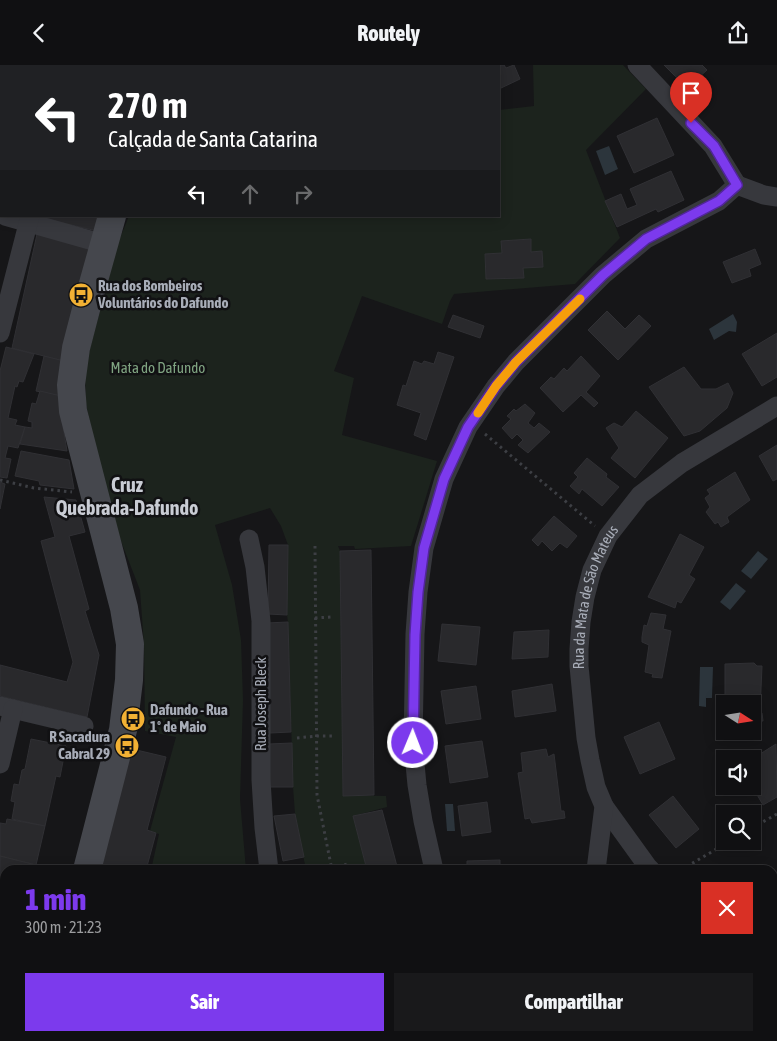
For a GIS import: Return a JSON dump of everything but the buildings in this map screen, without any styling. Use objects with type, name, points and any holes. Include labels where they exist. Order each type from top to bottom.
[{"type":"street","points":[[637,65],[714,146],[737,185],[764,195],[777,197]]},
{"type":"street","points":[[433,865],[418,794],[413,743],[415,635],[424,548],[444,479],[471,422],[496,386],[516,362],[603,275],[646,239],[719,201],[737,185]]},
{"type":"street","points":[[13,217],[29,219],[104,244]]},
{"type":"street","points":[[89,865],[122,730],[129,680],[130,644],[124,608],[72,411],[71,385],[76,348],[112,217]]},
{"type":"street","points":[[0,333],[29,219]]},
{"type":"street","name":"Rua da Mata de São Mateus","points":[[597,865],[604,806],[596,787],[586,738],[580,688],[579,649],[585,597],[592,570],[608,536],[640,495],[682,463],[777,406]]},
{"type":"street","name":"Rua Joseph Bleck","points":[[249,539],[255,567],[261,621],[260,780],[268,865]]},
{"type":"street","points":[[0,764],[6,707],[84,726]]},
{"type":"street","points":[[604,806],[644,865]]},
{"type":"path","points":[[471,422],[608,536]]},
{"type":"path","points":[[0,480],[34,488],[94,495]]},
{"type":"path","points":[[315,546],[318,795],[331,865]]},
{"type":"path","points":[[315,618],[331,617]]},
{"type":"path","points":[[296,738],[334,737]]},
{"type":"path","points":[[761,823],[777,814]]},
{"type":"path","points":[[689,865],[716,849]]},
{"type":"green space","name":"Mata do Dafundo","points":[[533,65],[623,65],[646,89],[586,150],[620,238],[575,284],[454,294],[442,324],[362,296],[334,371],[354,378],[342,435],[437,461],[411,546],[355,549],[354,546],[338,546],[340,551],[343,795],[386,796],[387,807],[353,816],[366,865],[305,865],[295,814],[293,787],[287,615],[288,545],[281,526],[270,508],[215,525],[232,585],[241,640],[243,700],[240,799],[246,865],[152,865],[159,834],[150,831],[176,737],[145,731],[144,645],[140,590],[119,536],[97,459],[86,404],[85,376],[89,352],[118,243],[129,217],[500,217],[500,110],[534,106]]},
{"type":"shaded area","points":[[609,146],[618,169],[605,175],[596,151]]},
{"type":"shaded area","points":[[733,314],[737,322],[736,332],[729,331],[714,340],[709,329]]},
{"type":"shaded area","points":[[758,551],[768,559],[751,579],[741,571]]},
{"type":"shaded area","points":[[736,583],[746,591],[730,610],[720,602]]},
{"type":"shaded area","points":[[700,667],[713,667],[712,698],[706,698],[706,707],[699,706]]},
{"type":"shaded area","points":[[445,804],[453,804],[455,831],[447,831]]},
{"type":"slow traffic","points":[[478,413],[496,386],[516,362],[580,299]]},
{"type":"place","name":"Rua dos Bombeiros Voluntários do Dafundo","points":[[81,295]]},
{"type":"place","name":"Dafundo - Rua 1º de Maio","points":[[133,719]]},
{"type":"place","name":"R Sacadura Cabral 29","points":[[127,746]]},
{"type":"district","name":"Cruz Quebrada-Dafundo","points":[[127,496]]},
{"type":"route","points":[[413,743],[415,635],[418,592],[424,548],[444,479],[468,427],[496,386],[516,362],[603,275],[646,239],[719,201],[737,185],[714,146],[691,123]]}]
